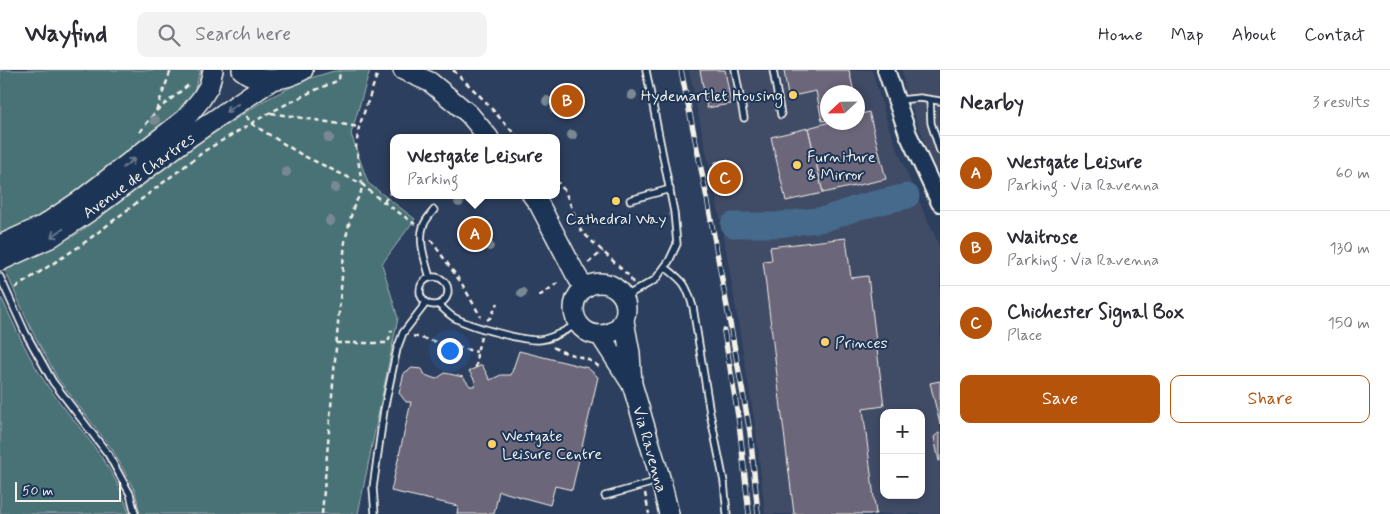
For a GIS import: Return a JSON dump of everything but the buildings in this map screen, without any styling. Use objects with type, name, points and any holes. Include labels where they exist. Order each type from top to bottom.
[{"type":"main road","name":"Avenue de Chartres","points":[[0,246],[42,226],[82,198],[185,119],[201,100],[209,86],[213,70]]},
{"type":"main road","points":[[242,70],[258,78],[272,80],[284,79],[302,70]]},
{"type":"main road","points":[[403,70],[430,82],[469,114],[486,134]]},
{"type":"main road","name":"Avenue de Chartres","points":[[0,262],[50,238],[86,214],[191,136],[272,80]]},
{"type":"main road","points":[[535,199],[584,288]]},
{"type":"main road","points":[[599,282],[606,283],[620,291],[631,294],[626,305],[624,321],[620,327],[608,334],[600,335],[592,334],[578,324],[575,316],[575,300],[584,288],[599,282]]},
{"type":"main road","name":"Via Ravenna","points":[[624,321],[630,353],[632,384],[652,483],[669,512]]},
{"type":"main road","name":"Via Ravenna","points":[[600,335],[632,384]]},
{"type":"street","points":[[886,70],[908,134],[940,203]]},
{"type":"lane","points":[[631,294],[655,280],[669,261],[677,244],[670,189],[646,70]]},
{"type":"lane","points":[[735,70],[744,118]]},
{"type":"lane","points":[[773,70],[781,115]]},
{"type":"lane","points":[[896,100],[920,98],[940,102]]},
{"type":"lane","points":[[930,100],[931,123],[940,151]]},
{"type":"lane","points":[[630,200],[670,189]]},
{"type":"lane","points":[[430,278],[422,250],[422,228],[434,210]]},
{"type":"lane","points":[[665,267],[684,282],[693,307],[710,413],[724,482],[727,514]]},
{"type":"lane","points":[[0,277],[25,332],[53,382],[108,454],[130,494],[135,514]]},
{"type":"lane","points":[[430,278],[443,280],[448,287],[446,300],[439,305],[426,303],[420,291],[423,283],[430,278]]},
{"type":"lane","points":[[375,514],[373,488],[384,410],[397,349],[403,334],[426,303]]},
{"type":"lane","points":[[439,305],[452,317],[476,326],[522,338],[540,340],[578,324]]},
{"type":"lane","points":[[605,496],[652,483]]},
{"type":"path","points":[[8,293],[80,246],[206,150],[269,113],[339,80],[340,70]]},
{"type":"path","points":[[453,70],[481,97],[514,134]]},
{"type":"path","points":[[322,514],[346,240],[352,208],[361,192],[362,184],[356,147],[358,127],[377,75]]},
{"type":"path","points":[[156,111],[194,81]]},
{"type":"path","points":[[269,113],[358,127]]},
{"type":"path","points":[[252,124],[302,155],[362,184],[384,202],[422,228],[462,284],[480,316],[485,321]]},
{"type":"path","points":[[560,185],[565,191],[581,232],[628,275],[631,294]]},
{"type":"path","points":[[384,202],[390,193]]},
{"type":"path","points":[[540,340],[568,354],[586,358],[598,365],[603,372]]},
{"type":"path","points":[[649,514],[652,483]]},
{"type":"shaded area","points":[[689,70],[872,70],[888,125],[912,186],[940,247],[940,514],[765,514],[756,430],[723,232]]},
{"type":"shaded area","points":[[902,70],[940,70],[940,170],[938,171],[930,157],[905,89]]},
{"type":"green space","points":[[0,70],[201,70],[194,91],[181,109],[80,195],[0,239]]},
{"type":"green space","points":[[370,70],[351,134],[368,183],[415,219],[382,264],[398,318],[358,514],[140,514],[135,491],[112,449],[58,379],[31,329],[5,270],[77,234],[197,144],[265,100],[307,79],[334,71]]},
{"type":"green space","points":[[0,299],[2,299],[42,378],[106,464],[123,496],[129,514],[0,514]]},
{"type":"waterway","points":[[733,225],[776,225],[825,219],[860,207],[907,196]]},
{"type":"railway","points":[[681,70],[707,198],[750,432],[758,514]]},
{"type":"railway","points":[[724,331],[739,422],[749,514]]},
{"type":"place","name":"Hydemartlet Housing","points":[[793,95]]},
{"type":"place","name":"Waitrose","points":[[567,101]]},
{"type":"place","name":"Furniture & Mirror","points":[[797,165]]},
{"type":"place","name":"Chichester Signal Box","points":[[725,178]]},
{"type":"place","name":"Cathedral Way","points":[[616,201]]},
{"type":"place","name":"Westgate Leisure","points":[[475,234]]},
{"type":"place","name":"Princes","points":[[825,342]]},
{"type":"place","name":"Westgate Leisure Centre","points":[[492,444]]}]
